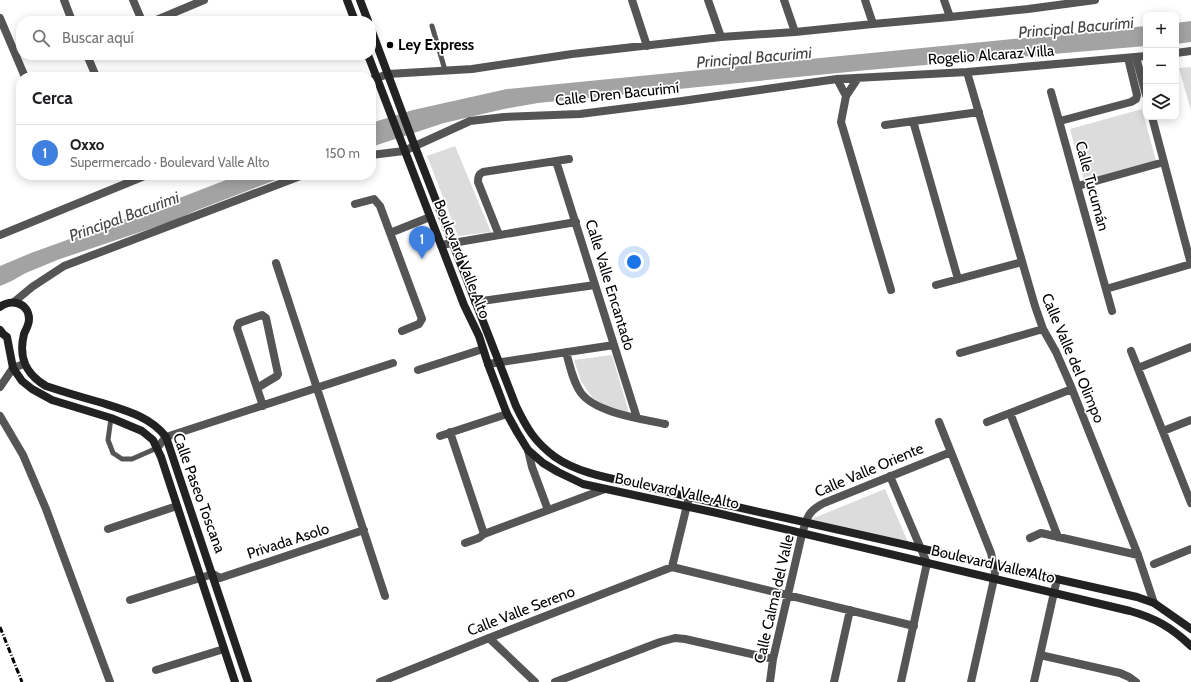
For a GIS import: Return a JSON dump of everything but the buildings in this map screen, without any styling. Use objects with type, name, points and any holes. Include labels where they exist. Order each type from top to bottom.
[{"type":"street","points":[[64,0],[70,16]]},
{"type":"street","points":[[133,0],[140,16]]},
{"type":"street","points":[[347,0],[353,16]]},
{"type":"street","points":[[360,0],[366,16]]},
{"type":"street","points":[[632,0],[647,46]]},
{"type":"street","points":[[708,0],[721,37]]},
{"type":"street","points":[[784,0],[795,32]]},
{"type":"street","points":[[865,0],[873,24]]},
{"type":"street","points":[[944,0],[950,17]]},
{"type":"street","points":[[1025,0],[1028,9]]},
{"type":"street","points":[[376,78],[388,74],[472,68],[572,54],[721,37],[795,32],[950,17],[1095,0]]},
{"type":"street","points":[[165,16],[199,1]]},
{"type":"street","points":[[0,18],[16,56]]},
{"type":"street","name":"Boulevard Valle Alto","points":[[376,42],[394,93],[516,406],[526,426],[537,442],[555,457],[567,464],[588,472],[689,497],[1137,597],[1154,603],[1191,629]]},
{"type":"street","points":[[1179,53],[1191,51]]},
{"type":"street","name":"Rogelio Alcaraz Villa","points":[[837,79],[967,72],[1143,56]]},
{"type":"street","points":[[1132,58],[1143,87]]},
{"type":"street","points":[[1060,121],[1134,101],[1137,95],[1132,58]]},
{"type":"street","points":[[18,60],[23,72]]},
{"type":"street","points":[[89,60],[94,72]]},
{"type":"street","name":"Boulevard Valle Alto","points":[[369,60],[372,72]]},
{"type":"street","name":"Calle Valle del Olimpo","points":[[967,72],[1043,330],[1061,363],[1072,389],[1138,555],[1154,603]]},
{"type":"street","points":[[858,78],[846,96],[841,122],[891,290]]},
{"type":"street","points":[[837,79],[846,96]]},
{"type":"street","name":"Calle Dren Bacurimí","points":[[376,154],[403,147],[470,121],[504,117],[580,114],[837,79]]},
{"type":"street","name":"Boulevard Valle Alto","points":[[376,84],[384,98],[464,305],[478,336],[507,414],[516,432],[528,450],[543,463],[583,484],[687,508],[717,513],[1144,615],[1164,624],[1182,637],[1191,646]]},
{"type":"street","name":"Calle Tucumán","points":[[1051,92],[1112,311]]},
{"type":"street","points":[[885,125],[979,112]]},
{"type":"street","points":[[1106,289],[1191,264],[1153,120]]},
{"type":"street","points":[[913,121],[958,280]]},
{"type":"street","points":[[499,235],[478,182],[479,174],[483,172],[569,159]]},
{"type":"street","name":"Calle Valle Encantado","points":[[556,161],[637,418]]},
{"type":"street","points":[[1078,186],[1164,162]]},
{"type":"street","points":[[0,235],[134,180]]},
{"type":"street","points":[[14,302],[32,287],[64,266],[290,180]]},
{"type":"street","points":[[355,204],[374,199],[380,206],[422,319],[419,324],[402,331]]},
{"type":"street","points":[[390,233],[430,217]]},
{"type":"street","points":[[441,245],[576,222]]},
{"type":"street","points":[[936,286],[1022,262]]},
{"type":"street","points":[[276,263],[385,596]]},
{"type":"street","points":[[475,302],[595,285]]},
{"type":"street","points":[[0,307],[6,303],[14,302],[23,305],[29,314],[28,324],[24,333],[24,364],[13,368],[0,387]]},
{"type":"street","points":[[257,388],[278,374],[266,318],[262,315],[239,323],[237,326],[257,388],[263,406]]},
{"type":"street","points":[[0,330],[3,334],[10,338],[18,337],[24,333]]},
{"type":"street","points":[[960,353],[1043,330]]},
{"type":"street","name":"Calle Paseo Toscana","points":[[7,336],[13,368],[22,381],[32,389],[52,400],[111,418],[142,430],[153,440],[177,506],[236,682]]},
{"type":"street","points":[[488,364],[614,345]]},
{"type":"street","points":[[1138,368],[1191,347]]},
{"type":"street","points":[[418,370],[483,349]]},
{"type":"street","points":[[1130,351],[1189,493],[1191,502]]},
{"type":"street","points":[[566,352],[575,382],[581,394],[590,402],[606,410],[665,424]]},
{"type":"street","points":[[157,448],[166,437],[393,363]]},
{"type":"street","name":"Calle Paseo Toscana","points":[[24,364],[30,374],[46,386],[127,411],[144,418],[157,427],[166,437],[248,682]]},
{"type":"street","points":[[987,422],[1072,389]]},
{"type":"street","points":[[52,400],[57,390]]},
{"type":"street","points":[[121,422],[127,411]]},
{"type":"street","points":[[1010,413],[1058,537]]},
{"type":"street","points":[[440,436],[507,414]]},
{"type":"street","points":[[0,416],[23,455],[46,509],[110,682]]},
{"type":"street","points":[[1163,430],[1191,420]]},
{"type":"street","points":[[939,422],[991,553],[995,572],[971,682]]},
{"type":"street","points":[[450,432],[484,534]]},
{"type":"street","points":[[528,450],[532,467],[548,510]]},
{"type":"street","name":"Calle Valle Oriente","points":[[806,522],[815,507],[951,452]]},
{"type":"street","points":[[890,476],[927,563],[901,682]]},
{"type":"street","points":[[465,543],[479,538],[484,534],[605,489]]},
{"type":"street","points":[[689,497],[672,567],[914,626]]},
{"type":"street","points":[[108,529],[177,506]]},
{"type":"street","name":"Calle Calma del Valle","points":[[770,682],[773,659],[806,522]]},
{"type":"street","name":"Privada Asolo","points":[[130,600],[213,574],[220,578],[364,530]]},
{"type":"street","points":[[1030,538],[1041,533],[1138,555]]},
{"type":"street","points":[[1154,564],[1191,549]]},
{"type":"street","name":"Calle Valle Sereno","points":[[380,682],[672,567]]},
{"type":"street","points":[[1034,682],[1056,578]]},
{"type":"street","points":[[834,682],[850,610]]},
{"type":"street","points":[[489,638],[535,682]]},
{"type":"street","points":[[555,682],[660,642],[675,638],[773,659]]},
{"type":"street","points":[[156,670],[224,649]]},
{"type":"street","points":[[1040,655],[1120,673],[1136,682]]},
{"type":"lane","points":[[432,26],[445,70]]},
{"type":"lane","points":[[111,418],[108,440],[113,453],[122,459],[132,459],[157,448]]},
{"type":"shaded area","points":[[1191,21],[1191,42],[1179,44],[1179,23]]},
{"type":"shaded area","points":[[1143,26],[1143,46],[868,70],[538,103],[504,109],[444,123],[376,145],[376,121],[413,110],[507,89]]},
{"type":"shaded area","points":[[1191,67],[1191,111],[1179,68]]},
{"type":"shaded area","points":[[1142,109],[1143,120],[1145,120],[1156,161],[1084,181],[1070,129]]},
{"type":"shaded area","points":[[455,146],[491,232],[458,236],[427,156]]},
{"type":"shaded area","points":[[226,180],[276,180],[173,221],[57,260],[0,286],[0,266],[31,253]]},
{"type":"shaded area","points":[[612,355],[629,413],[608,408],[592,397],[581,381],[574,360]]},
{"type":"shaded area","points":[[885,489],[908,542],[809,520]]},
{"type":"railway","points":[[0,627],[22,682]]},
{"type":"place","name":"Ley Express","points":[[390,45]]},
{"type":"place","name":"Oxxo","points":[[422,259]]},
{"type":"water label","name":"Principal Bacurimi","points":[[1076,27]]},
{"type":"water label","name":"Principal Bacurimi","points":[[754,57]]},
{"type":"water label","name":"Principal Bacurimi","points":[[124,216]]}]
